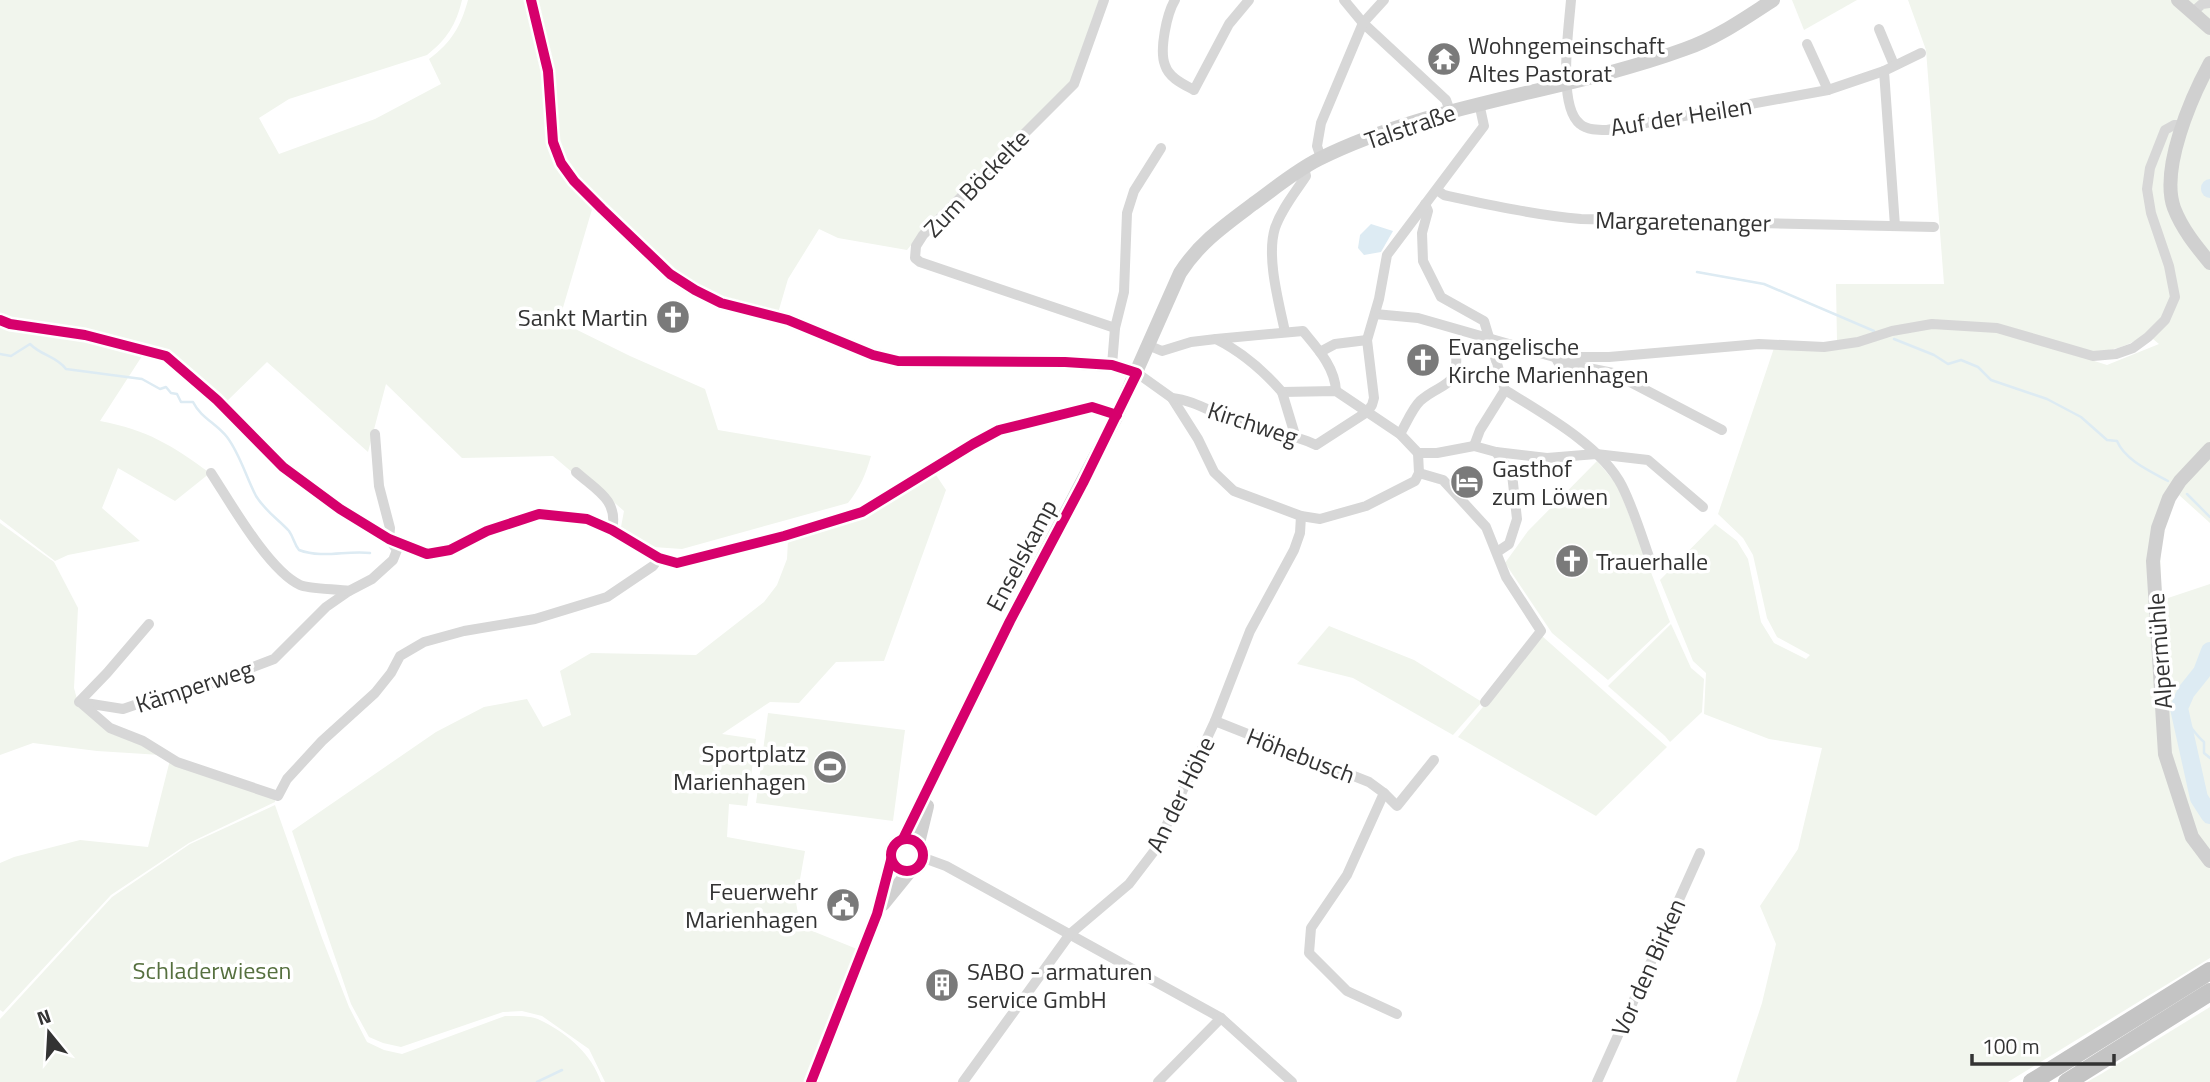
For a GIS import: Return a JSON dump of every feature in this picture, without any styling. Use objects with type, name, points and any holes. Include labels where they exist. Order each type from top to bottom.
[{"type":"highway","points":[[2067,1082],[2210,971]]},
{"type":"highway","points":[[2032,1082],[2210,992]]},
{"type":"main road","points":[[531,0],[548,71],[553,142],[561,163],[574,181],[670,274],[695,290],[720,303],[788,320],[873,355],[898,361],[1034,361],[1112,365],[1137,373]]},
{"type":"main road","name":"Talstraße","points":[[1137,373],[1180,273],[1193,253],[1210,237],[1304,167],[1372,137],[1450,111],[1566,83],[1688,49],[1773,0]]},
{"type":"main road","points":[[2178,0],[2210,28]]},
{"type":"main road","points":[[2210,63],[2184,125],[2172,163],[2170,183],[2173,205],[2182,226],[2210,263]]},
{"type":"main road","name":"Enselskamp","points":[[811,1082],[877,914],[893,846],[903,839],[1010,621],[1137,373]]},
{"type":"main road","name":"Alpermühle","points":[[2210,449],[2180,481],[2169,498],[2158,528],[2153,561],[2165,754],[2192,837],[2210,861]]},
{"type":"main road","name":"Enselskamp","points":[[918,843],[922,821],[943,758]]},
{"type":"main road","points":[[903,839],[918,843],[924,852],[924,858]]},
{"type":"main road","name":"Enselskamp","points":[[877,914],[890,892],[909,872],[921,865],[924,858]]},
{"type":"main road","points":[[891,860],[898,869],[909,872]]},
{"type":"street","name":"Zum Böckelte","points":[[1104,0],[1074,83],[923,235],[914,251],[915,258],[920,262],[1115,328]]},
{"type":"street","points":[[1175,0],[1163,41],[1165,65],[1178,82],[1194,90],[1229,24],[1249,0]]},
{"type":"street","points":[[1344,0],[1363,23],[1446,100],[1450,111]]},
{"type":"street","points":[[1321,158],[1317,146],[1321,122],[1363,23],[1384,0]]},
{"type":"street","name":"Auf der Heilen","points":[[1571,0],[1566,83],[1573,115],[1580,125],[1593,130],[1606,130],[1828,90],[1884,71],[1921,53]]},
{"type":"street","points":[[2193,12],[2202,4],[2210,3]]},
{"type":"street","points":[[1879,29],[1894,65]]},
{"type":"street","points":[[1807,44],[1828,90]]},
{"type":"street","points":[[1884,71],[1895,226]]},
{"type":"street","points":[[1367,412],[1374,398],[1367,340],[1387,255],[1484,126],[1479,103]]},
{"type":"street","points":[[1375,314],[1419,318],[1554,357],[1609,357],[1759,344],[1824,347],[1858,342],[1892,331],[1932,324],[1997,328],[2093,356],[2116,354],[2133,348],[2148,337],[2165,320],[2175,298],[2169,266],[2151,213],[2147,189],[2150,168],[2165,130],[2174,125],[2184,125]]},
{"type":"street","points":[[1112,365],[1115,328],[1124,292],[1127,213],[1134,191],[1161,148]]},
{"type":"street","points":[[1285,332],[1273,274],[1274,233],[1286,205],[1306,176],[1304,167]]},
{"type":"street","name":"Margaretenanger","points":[[1437,190],[1444,195],[1499,207],[1581,219],[1934,227]]},
{"type":"street","points":[[1425,204],[1428,211],[1422,233],[1423,261],[1441,297],[1484,321],[1505,390],[1567,430],[1596,454],[1621,484],[1653,568]]},
{"type":"street","points":[[0,320],[10,324],[85,335],[166,356],[217,400],[283,467],[340,509],[389,539],[427,554],[450,550],[487,531],[539,514],[587,519],[612,530],[659,558],[677,564],[862,512],[999,430],[1092,407],[1117,415]]},
{"type":"street","points":[[1150,346],[1162,351],[1191,342],[1303,331],[1320,352],[1335,378],[1336,391]]},
{"type":"street","points":[[1216,339],[1238,350],[1282,391],[1295,435]]},
{"type":"street","points":[[1320,352],[1335,344],[1367,340]]},
{"type":"street","points":[[1400,434],[1419,402],[1450,382],[1457,365],[1457,353]]},
{"type":"street","points":[[1554,357],[1558,362],[1613,373],[1722,430]]},
{"type":"street","points":[[1137,373],[1172,398],[1198,439],[1214,472],[1234,491],[1301,516],[1320,519],[1366,506],[1415,481],[1419,473],[1418,453],[1400,434],[1336,391],[1282,391]]},
{"type":"street","points":[[1474,446],[1480,430],[1505,390]]},
{"type":"street","name":"Kirchweg","points":[[1172,398],[1184,399],[1233,421],[1295,435],[1316,445],[1367,412]]},
{"type":"street","points":[[375,434],[379,486],[390,528],[389,539]]},
{"type":"street","points":[[1418,453],[1437,453],[1474,446],[1496,452],[1547,458],[1596,454],[1648,460],[1703,507]]},
{"type":"street","points":[[1496,452],[1513,474],[1517,519],[1509,544],[1497,552]]},
{"type":"street","points":[[576,472],[608,501],[614,510],[612,530]]},
{"type":"street","points":[[211,473],[253,536],[279,569],[300,585],[349,591]]},
{"type":"street","points":[[1419,473],[1443,480],[1486,527],[1514,592],[1541,631],[1485,702]]},
{"type":"street","name":"An der Höhe","points":[[963,1082],[1070,934],[1129,884],[1155,850],[1215,721],[1250,631],[1294,550],[1300,533],[1301,516]]},
{"type":"street","name":"Kämperweg","points":[[79,702],[123,709],[199,688],[274,659],[326,607],[372,579],[393,560],[397,550],[389,539]]},
{"type":"street","points":[[79,702],[110,728],[143,741],[177,762],[278,796],[287,779],[322,741],[375,693],[400,656],[424,642],[464,631],[536,619],[607,597],[653,566],[659,558]]},
{"type":"street","name":"Kämperweg","points":[[79,702],[149,624]]},
{"type":"street","name":"Höhebusch","points":[[1215,721],[1369,782],[1397,806],[1434,760]]},
{"type":"street","name":"Höhebusch","points":[[1384,793],[1347,875],[1311,928],[1309,953],[1347,991],[1397,1014]]},
{"type":"street","name":"Vor den Birken","points":[[1597,1082],[1700,853]]},
{"type":"street","points":[[924,858],[946,866],[1221,1018],[1292,1082]]},
{"type":"street","points":[[1158,1082],[1221,1018]]},
{"type":"green space","points":[[0,0],[462,0],[450,31],[427,55],[289,99],[259,118],[279,154],[375,119],[441,84],[429,59],[454,33],[468,0],[527,0],[545,71],[550,148],[593,206],[559,321],[705,389],[718,430],[871,456],[859,486],[848,503],[682,549],[653,547],[621,527],[624,511],[577,470],[573,473],[553,456],[462,458],[386,384],[368,452],[267,362],[225,403],[168,355],[144,353],[100,421],[146,434],[183,454],[210,473],[175,501],[118,468],[102,508],[140,541],[68,555],[55,561],[0,519]]},
{"type":"green space","points":[[537,0],[1099,0],[1070,82],[934,217],[907,250],[838,238],[819,229],[788,279],[778,313],[723,299],[694,284],[667,263],[579,181],[566,160],[560,143]]},
{"type":"green space","points":[[1792,0],[1857,0],[1804,30]]},
{"type":"green space","points":[[1908,0],[2210,0],[2210,523],[2179,495],[2166,517],[2160,560],[2162,600],[2210,584],[2210,958],[2008,1082],[1736,1082],[1762,1003],[1776,944],[1760,906],[1798,849],[1822,748],[1769,739],[1704,714],[1706,673],[1693,661],[1660,580],[1715,524],[1737,541],[1748,559],[1761,622],[1774,643],[1806,659],[1810,655],[1777,637],[1767,618],[1753,555],[1743,538],[1718,514],[1774,348],[1837,342],[1836,284],[1944,284],[1926,50]],"holes":[[[2009,334],[2080,351],[2112,349],[2129,344],[2147,334],[2159,344],[2107,365]]]},
{"type":"green space","points":[[1597,461],[1618,486],[1670,622],[1608,680],[1552,633],[1505,563],[1528,531]]},
{"type":"green space","points":[[934,472],[946,490],[884,661],[836,662],[799,703],[770,702],[722,734],[756,739],[747,806],[729,804],[727,837],[805,851],[796,902],[800,926],[857,949],[807,1082],[605,1082],[589,1049],[542,1016],[522,1011],[503,1012],[401,1047],[369,1037],[351,1004],[292,831],[436,732],[484,707],[527,699],[543,727],[571,715],[560,671],[591,653],[696,655],[764,602],[777,585],[787,559],[788,540]]},
{"type":"green space","points":[[0,523],[54,562],[78,608],[74,688],[78,703],[161,755],[33,743],[0,755]]},
{"type":"green space","points":[[1671,624],[1691,668],[1704,679],[1702,712],[1670,742],[1608,686]]},
{"type":"green space","points":[[1329,626],[1414,660],[1482,702],[1453,735],[1353,678],[1297,664]]},
{"type":"green space","points":[[1542,636],[1667,747],[1596,816],[1458,737]]},
{"type":"green space","name":"Sportplatz Marienhagen","points":[[768,713],[905,730],[893,821],[756,803]]},
{"type":"green space","points":[[170,760],[275,797],[275,802],[189,843],[111,895],[3,1012],[0,1010],[0,863],[80,840],[148,847]]},
{"type":"green space","name":"Schladerwiesen","points":[[275,805],[322,938],[349,1007],[367,1042],[402,1054],[505,1016],[530,1017],[544,1022],[571,1040],[592,1063],[601,1082],[0,1082],[0,1019],[112,897],[190,844]]},
{"type":"green space","points":[[2210,1007],[2210,1082],[2087,1082],[2101,1074]]},
{"type":"shaded area","points":[[1371,224],[1393,231],[1381,252],[1364,255],[1358,248],[1360,235]]},
{"type":"waterway","points":[[1697,272],[1764,284],[1874,331]]},
{"type":"waterway","points":[[1894,339],[1934,355],[1948,364],[1961,360],[1978,367],[1991,380],[2047,399],[2081,417],[2107,440],[2117,441],[2132,459],[2168,481]]},
{"type":"waterway","points":[[0,354],[11,356],[30,344],[66,369],[142,379],[160,389],[166,387],[171,393],[177,394],[181,402],[193,402],[227,437],[256,496],[289,531],[299,550],[317,554],[370,553]]},
{"type":"waterway","points":[[2187,494],[2210,517]]},
{"type":"waterway","points":[[2210,651],[2202,672],[2186,692],[2179,708],[2199,798],[2210,815]]},
{"type":"waterway","points":[[2181,718],[2204,742],[2204,753],[2210,758]]},
{"type":"waterway","points":[[537,1082],[562,1070]]},
{"type":"cycle path","points":[[531,0],[548,71],[553,142],[561,163],[574,181],[670,274],[695,290],[721,303],[788,320],[873,355],[898,361],[1065,362],[1112,365],[1137,373],[1010,621],[903,839]]},
{"type":"cycle path","points":[[0,320],[10,324],[85,335],[166,356],[217,400],[283,467],[340,509],[389,539],[427,554],[450,550],[487,531],[539,514],[587,519],[612,530],[659,558],[677,563],[784,536],[862,512],[999,430],[1092,407],[1117,415]]},
{"type":"cycle path","points":[[907,839],[919,843],[923,855],[919,867],[907,871],[895,867],[891,855],[895,843],[907,839]]},
{"type":"cycle path","points":[[811,1082],[877,914],[891,860]]},
{"type":"place","name":"Wohngemeinschaft Altes Pastorat","points":[[1444,59]]},
{"type":"place","name":"Sankt Martin","points":[[673,317]]},
{"type":"place","name":"Evangelische Kirche Marienhagen","points":[[1423,360]]},
{"type":"place","name":"Gasthof zum Löwen","points":[[1467,482]]},
{"type":"place","name":"Trauerhalle","points":[[1572,561]]},
{"type":"place","name":"Sportplatz Marienhagen","points":[[830,767]]},
{"type":"place","name":"Feuerwehr Marienhagen","points":[[843,905]]},
{"type":"place","name":"SABO - armaturen service GmbH","points":[[942,985]]}]
